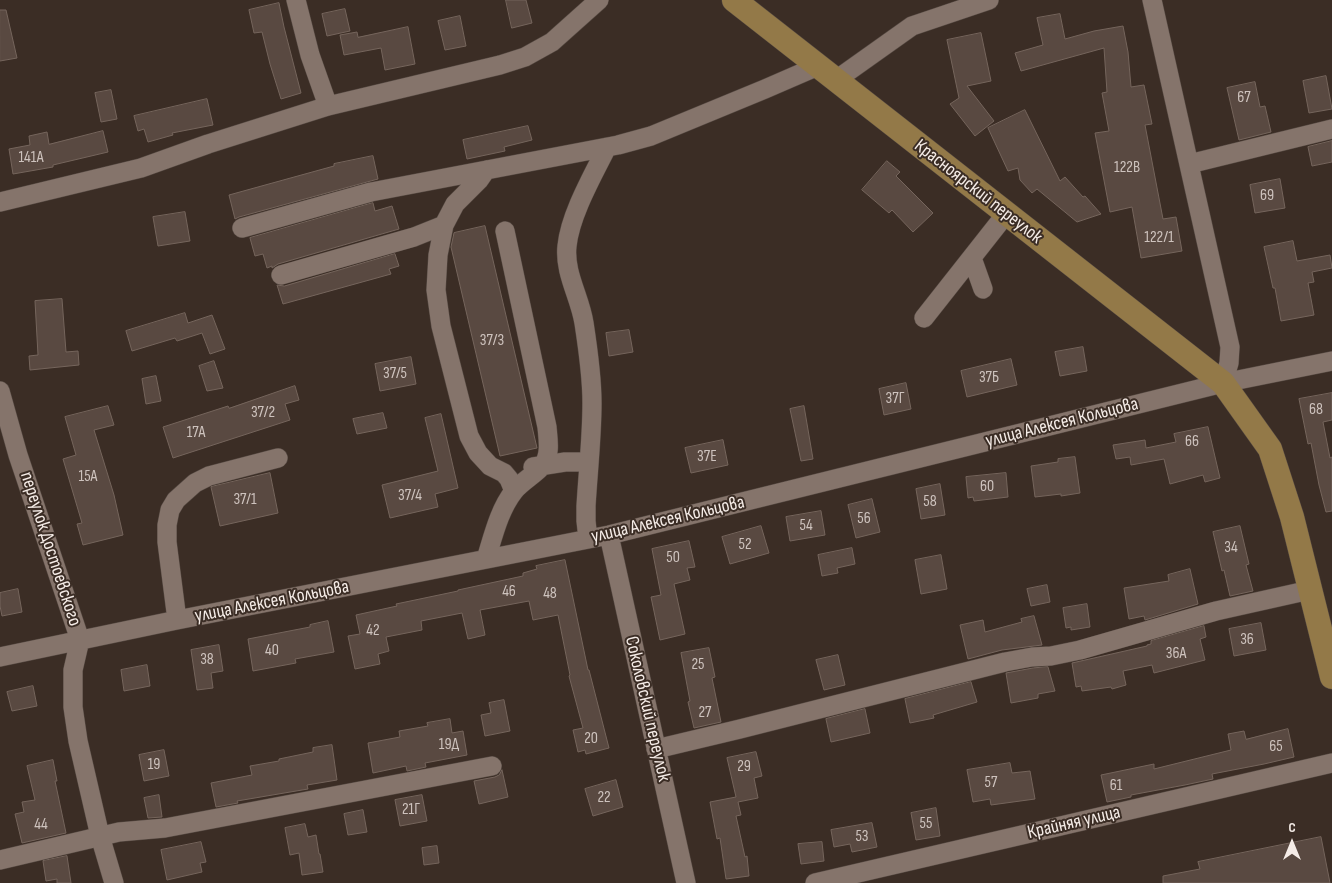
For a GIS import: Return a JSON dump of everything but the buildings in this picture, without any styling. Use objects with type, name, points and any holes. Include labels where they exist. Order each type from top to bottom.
[{"type":"main road","name":"Красноярский переулок","points":[[734,0],[1223,384],[1270,449],[1292,517],[1310,590],[1326,625],[1332,677]]},
{"type":"street","points":[[296,0],[310,55],[328,106]]},
{"type":"street","points":[[0,202],[141,168],[208,144],[328,106],[500,65],[526,57],[552,42],[599,0]]},
{"type":"street","points":[[242,228],[371,192],[607,147],[651,136],[765,89],[827,73],[912,26],[989,0]]},
{"type":"street","points":[[1152,0],[1230,347],[1229,363],[1223,384]]},
{"type":"street","points":[[1189,164],[1332,129]]},
{"type":"street","points":[[588,539],[586,506],[592,403],[584,322],[567,263],[566,247],[577,209],[607,147]]},
{"type":"street","points":[[486,170],[479,180],[455,204],[444,225],[438,255],[436,290],[441,326],[472,444],[484,461],[504,473],[514,491]]},
{"type":"street","points":[[924,318],[1006,214]]},
{"type":"street","points":[[281,275],[414,237],[444,225]]},
{"type":"street","points":[[486,559],[499,519],[514,491],[543,465],[548,449],[547,427],[505,231]]},
{"type":"street","points":[[972,258],[983,289]]},
{"type":"street","name":"улица Алексея Кольцова","points":[[0,657],[177,620],[608,536],[1223,384],[1332,361]]},
{"type":"street","name":"переулок Достоевского","points":[[0,391],[9,454],[80,640],[73,670],[73,707],[78,741],[100,836],[114,883]]},
{"type":"street","points":[[177,620],[167,542],[167,525],[170,510],[176,500],[195,483],[209,476],[278,458]]},
{"type":"street","points":[[504,473],[565,462],[589,462]]},
{"type":"street","name":"Соколовский переулок","points":[[608,536],[686,883]]},
{"type":"street","points":[[656,749],[740,730],[1005,662],[1080,650],[1216,611],[1310,590]]},
{"type":"street","name":"Крайняя улица","points":[[815,883],[1332,763]]},
{"type":"street","points":[[0,860],[120,832],[166,828],[492,766]]}]
